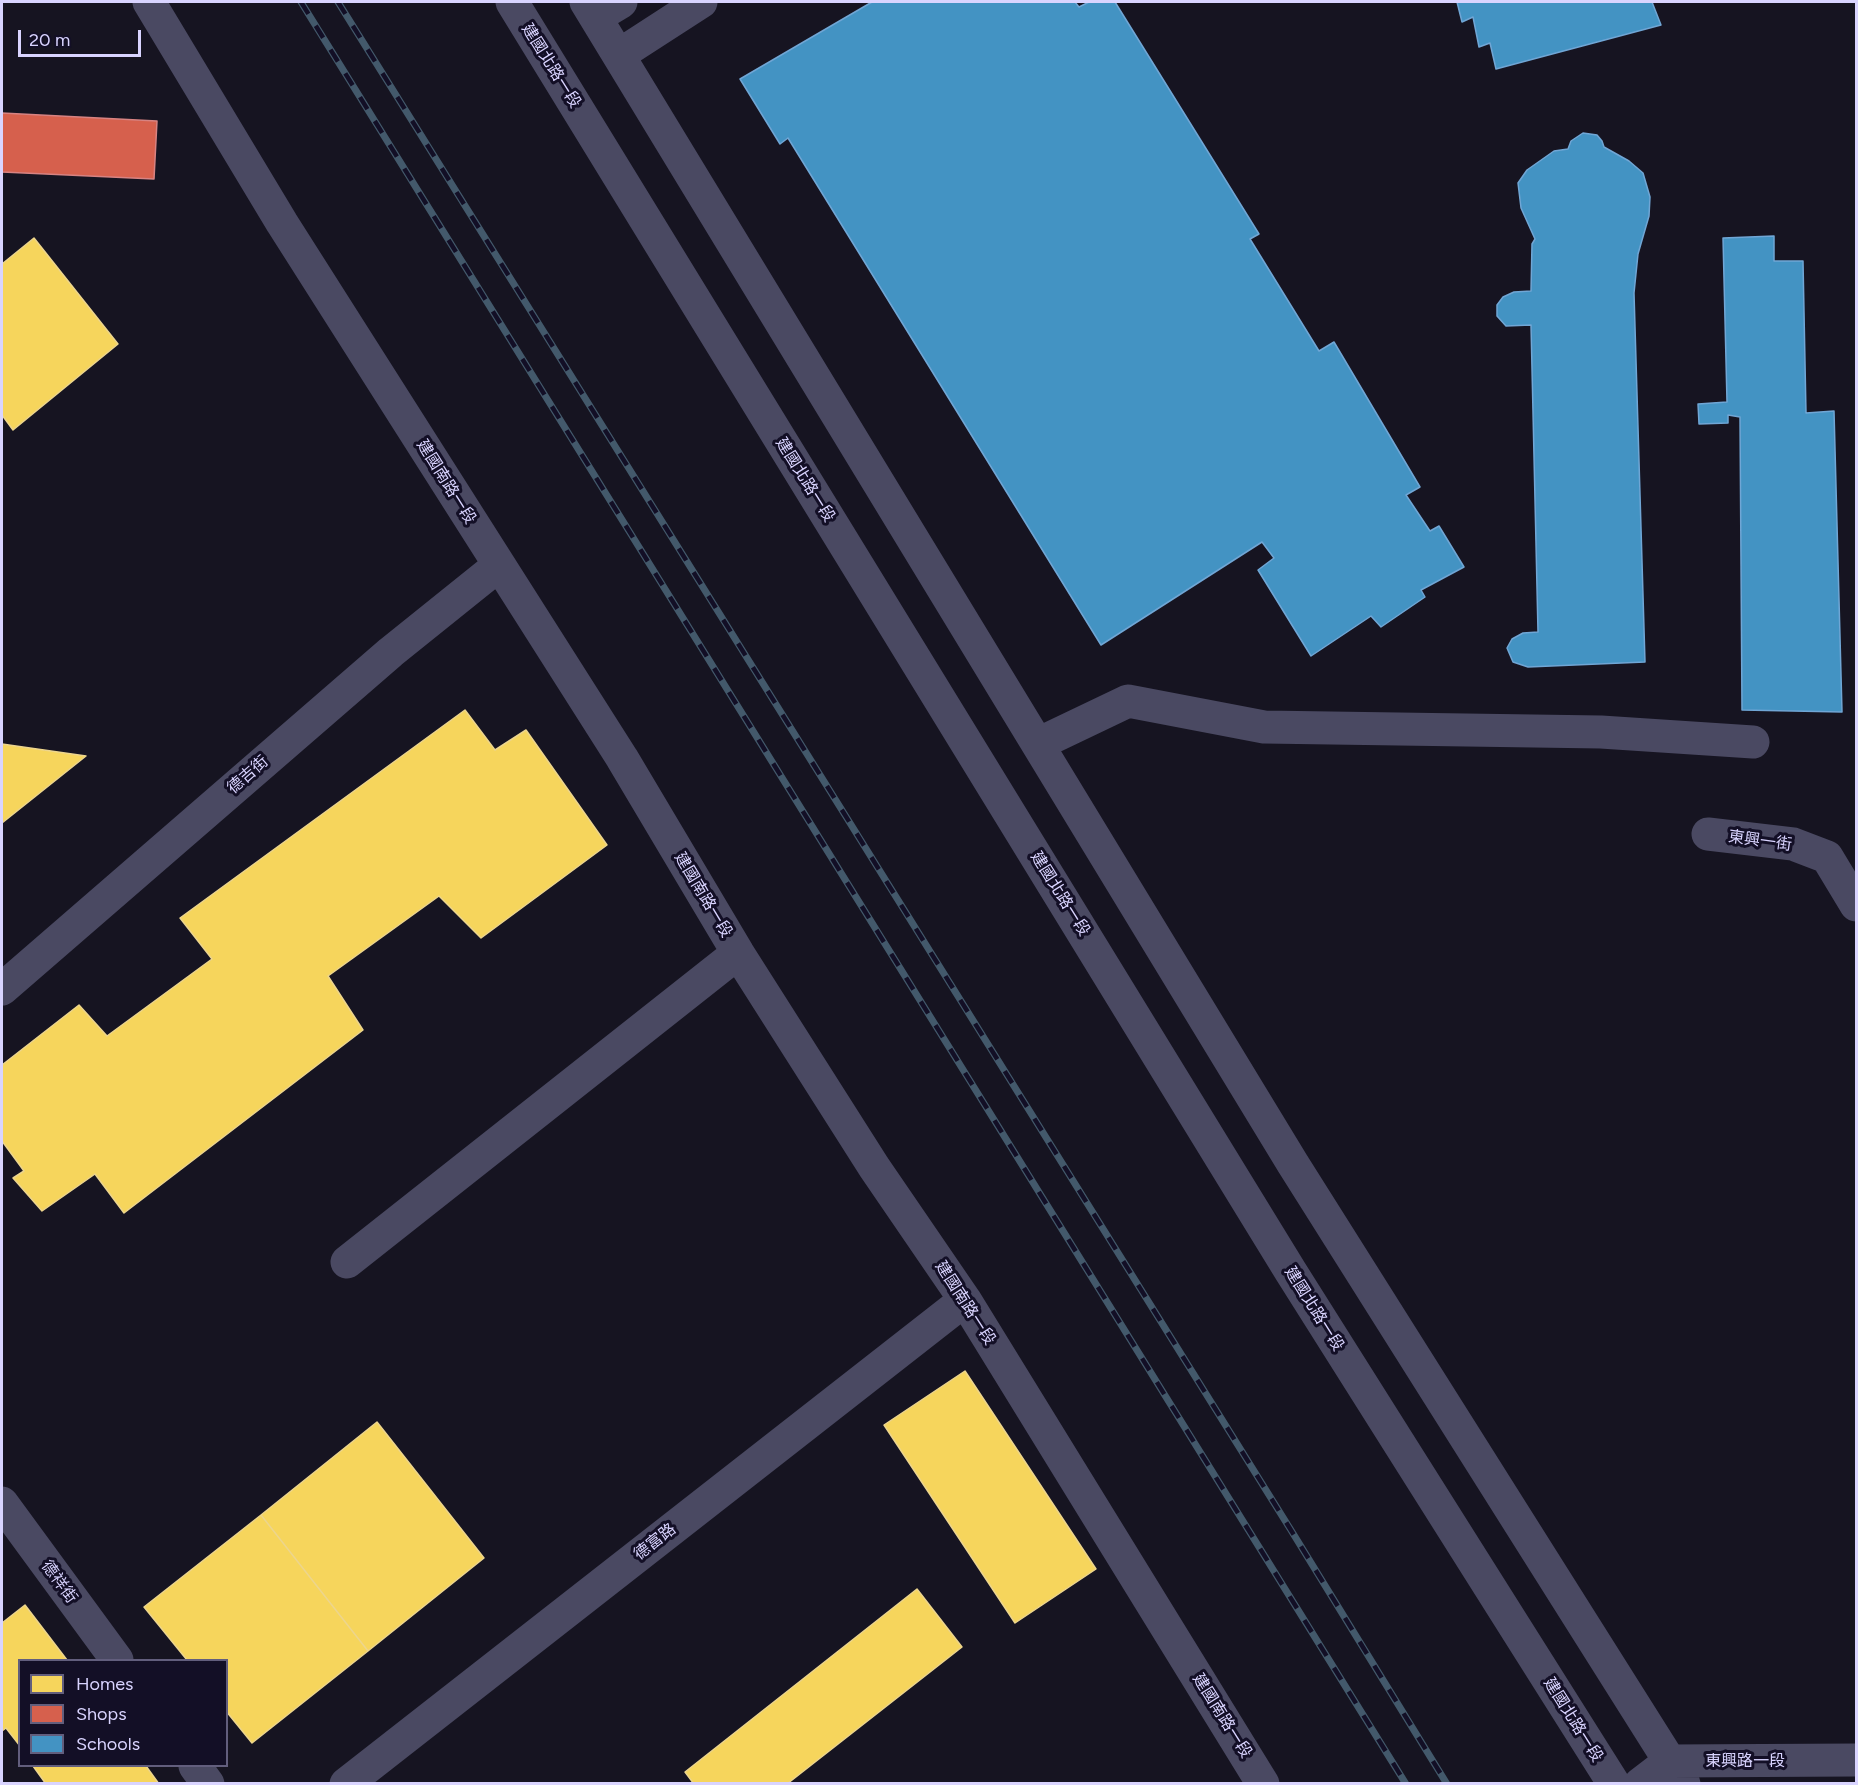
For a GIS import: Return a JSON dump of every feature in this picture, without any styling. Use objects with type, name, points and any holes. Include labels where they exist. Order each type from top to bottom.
[{"type":"street","name":"建國南路一段","points":[[149,2],[282,223],[622,759],[738,954],[874,1167],[965,1300],[1263,1784]]},
{"type":"street","name":"建國北路一段","points":[[512,2],[1291,1272],[1614,1784]]},
{"type":"street","points":[[619,55],[701,2]]},
{"type":"street","points":[[601,7],[619,55],[1293,1164],[1677,1772],[1640,1784]]},
{"type":"street","name":"德吉街","points":[[2,989],[391,652],[498,566]]},
{"type":"street","points":[[1038,744],[1128,701],[1264,727],[1601,732],[1754,742]]},
{"type":"street","name":"東興一街","points":[[1708,834],[1793,844],[1827,857],[1857,905]]},
{"type":"street","points":[[347,1262],[738,954]]},
{"type":"street","name":"德富路","points":[[346,1784],[965,1300]]},
{"type":"street","name":"德祥街","points":[[2,1506],[116,1659]]},
{"type":"street","name":"東興路一段","points":[[1677,1772],[1857,1760]]},
{"type":"street","points":[[196,1767],[208,1784]]},
{"type":"building: Homes","points":[[34,238],[118,344],[13,430],[2,415],[2,264]]},
{"type":"building: Homes","points":[[465,710],[495,750],[526,730],[607,845],[481,938],[439,896],[328,976],[363,1030],[124,1213],[95,1174],[42,1211],[13,1178],[24,1171],[2,1141],[2,1065],[79,1005],[107,1036],[212,959],[180,918]]},
{"type":"building: Homes","points":[[2,744],[86,756],[2,823]]},
{"type":"building: Homes","points":[[965,1371],[1096,1569],[1015,1623],[884,1425]]},
{"type":"building: Homes","points":[[377,1422],[484,1558],[368,1651],[261,1515]]},
{"type":"building: Homes","points":[[261,1515],[368,1651],[252,1743],[228,1713],[228,1659],[186,1659],[144,1607]]},
{"type":"building: Homes","points":[[917,1589],[962,1647],[787,1784],[694,1784],[685,1772]]},
{"type":"building: Homes","points":[[25,1605],[66,1659],[18,1659],[18,1743],[6,1728],[2,1731],[2,1623]]},
{"type":"building: Homes","points":[[34,1767],[147,1767],[159,1784],[46,1784]]},
{"type":"building: Shops","points":[[2,113],[157,121],[154,179],[2,172]]},
{"type":"building: Schools","points":[[872,2],[1075,2],[1079,7],[1089,2],[1115,2],[1259,234],[1250,239],[1319,351],[1334,342],[1420,487],[1406,495],[1430,531],[1439,526],[1464,567],[1421,590],[1425,597],[1381,627],[1371,616],[1311,656],[1258,570],[1274,558],[1262,542],[1101,645],[788,138],[780,144],[740,79]]},
{"type":"building: Schools","points":[[1457,2],[1652,2],[1661,25],[1496,69],[1490,43],[1479,47],[1473,17],[1462,22]]},
{"type":"building: Schools","points":[[1583,133],[1597,135],[1604,147],[1629,161],[1643,173],[1650,197],[1649,216],[1638,254],[1634,293],[1645,662],[1528,667],[1513,662],[1507,648],[1512,639],[1523,633],[1538,632],[1531,325],[1506,326],[1497,316],[1497,305],[1503,297],[1514,292],[1531,291],[1532,244],[1535,239],[1521,208],[1518,183],[1527,170],[1554,151],[1568,149],[1571,141]]},
{"type":"building: Schools","points":[[1774,236],[1774,261],[1803,261],[1806,413],[1834,411],[1842,712],[1742,710],[1740,417],[1728,415],[1728,423],[1699,424],[1698,404],[1727,402],[1723,238]]},
{"type":"railway","points":[[301,2],[1406,1784]]},
{"type":"railway","points":[[338,2],[1447,1784]]}]
